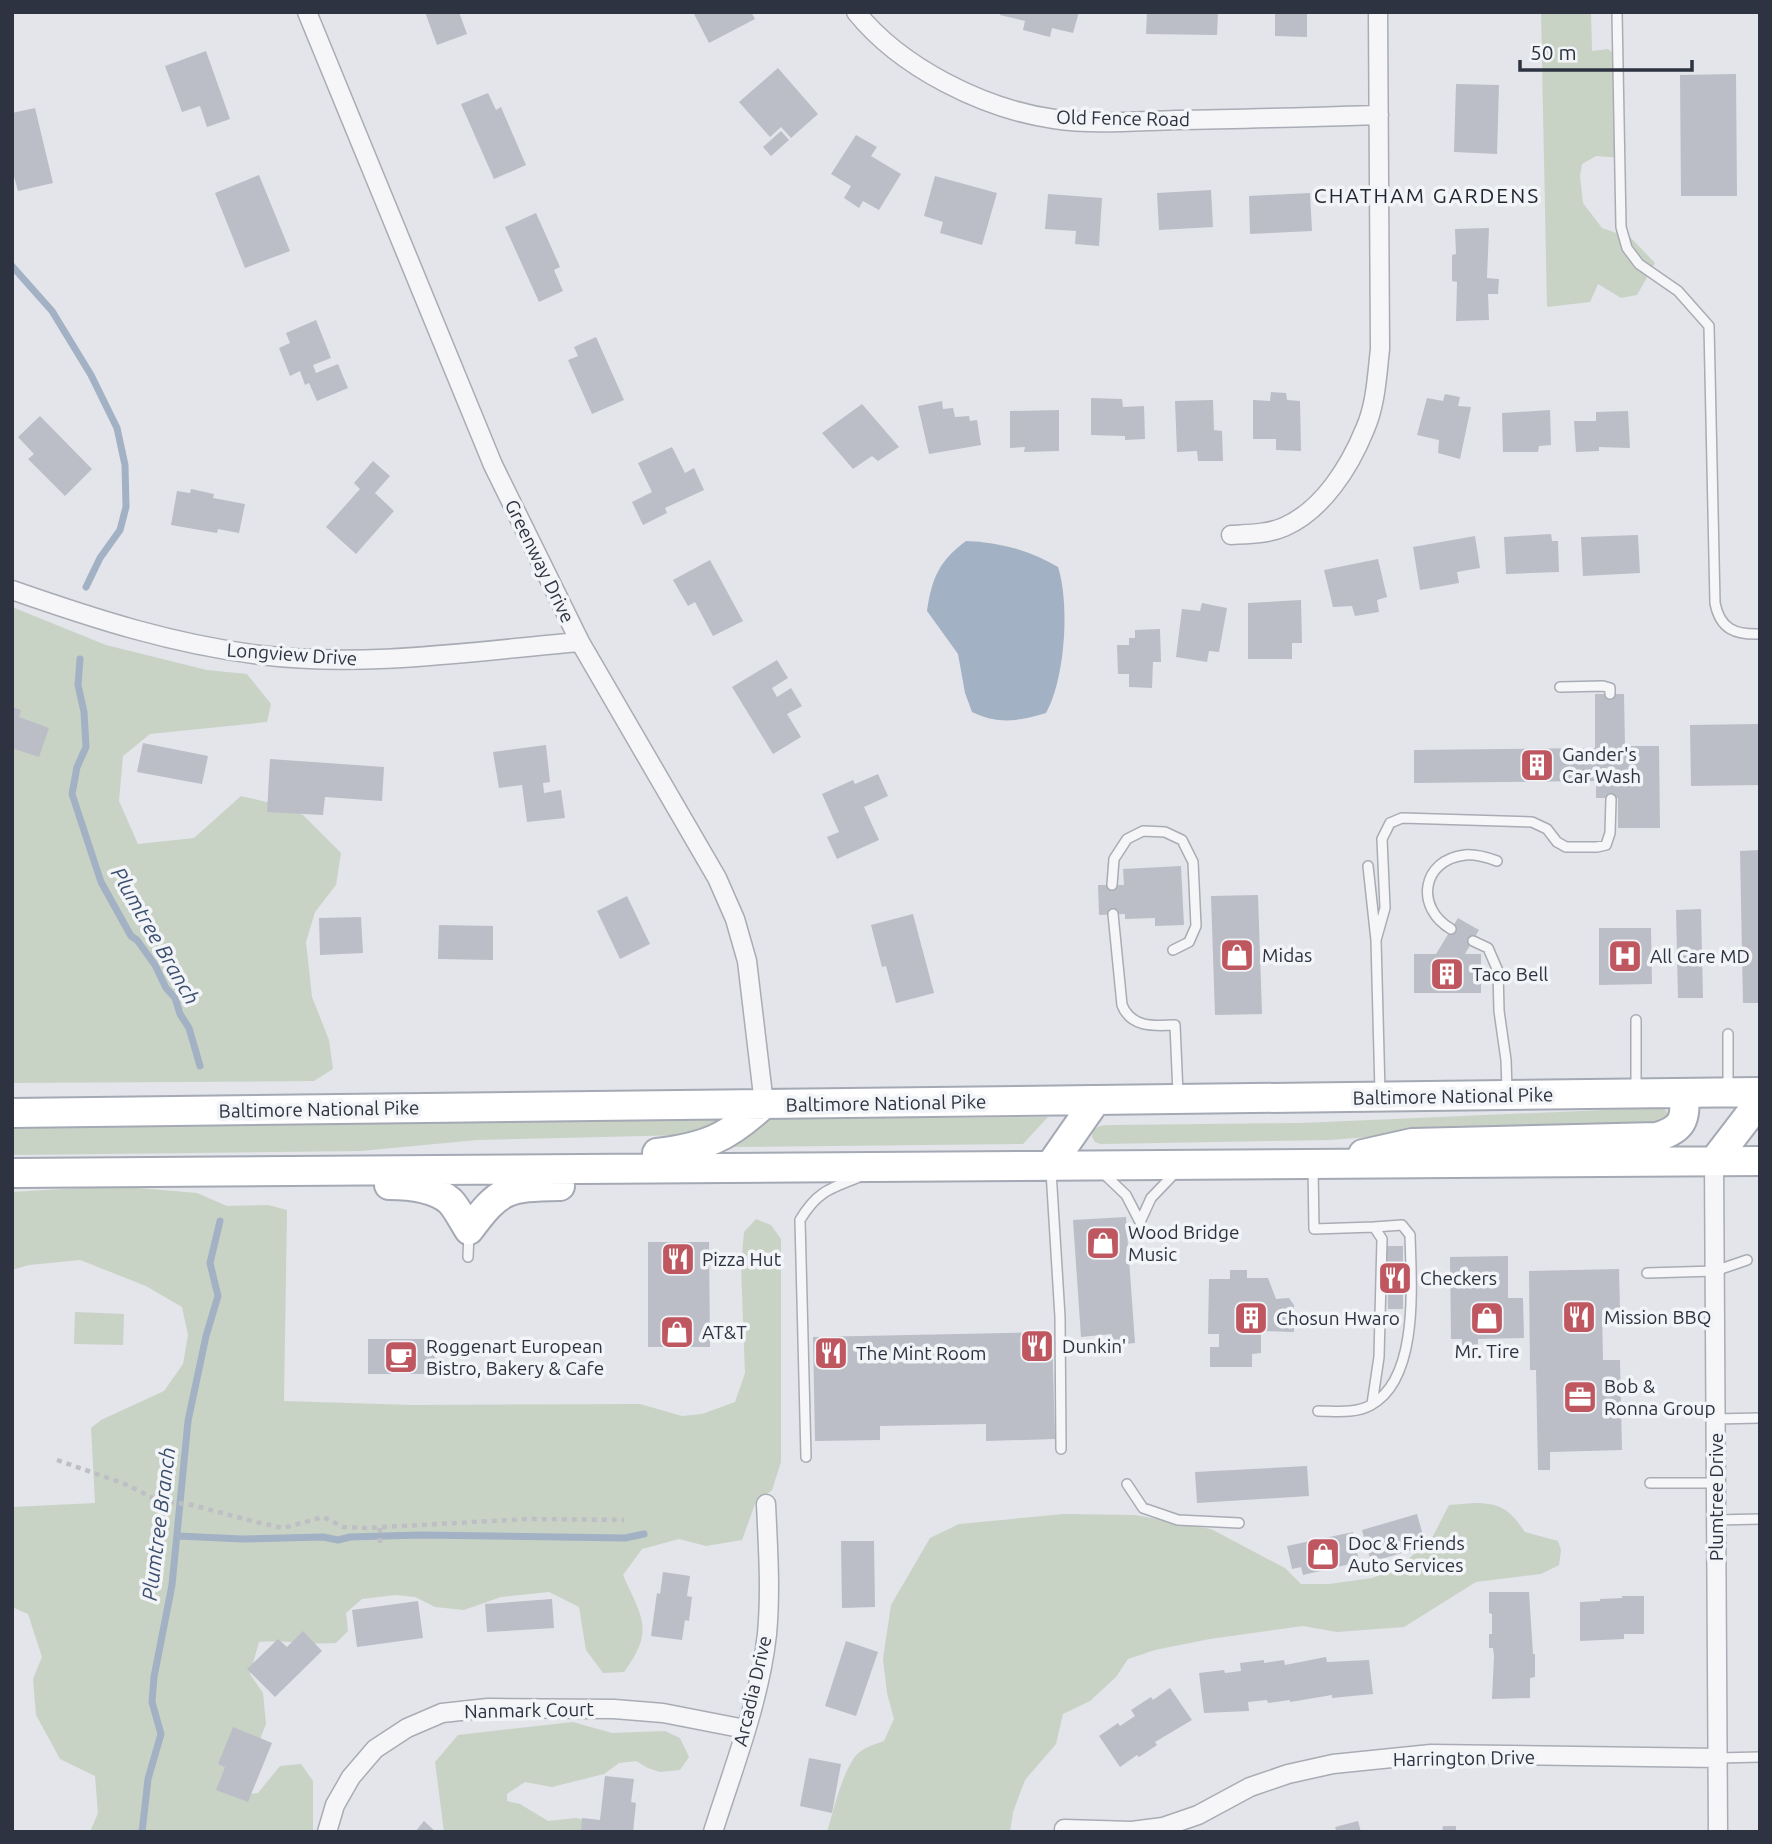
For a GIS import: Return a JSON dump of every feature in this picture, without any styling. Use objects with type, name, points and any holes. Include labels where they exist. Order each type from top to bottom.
[{"type":"main road","name":"Baltimore National Pike","points":[[12,1113],[1760,1092]]},
{"type":"main road","points":[[1313,1165],[1412,1143],[1657,1138],[1674,1132],[1681,1123],[1685,1111],[1684,1093]]},
{"type":"main road","points":[[1050,1166],[1096,1100]]},
{"type":"main road","points":[[1714,1161],[1760,1101]]},
{"type":"main road","points":[[529,1169],[693,1149],[723,1137],[764,1104]]},
{"type":"main road","points":[[12,1173],[1760,1161]]},
{"type":"main road","points":[[198,1170],[300,1187],[404,1185],[431,1190],[450,1202],[468,1243],[488,1205],[503,1193],[529,1187],[653,1184],[753,1166]]},
{"type":"street","name":"Greenway Drive","points":[[307,12],[493,465],[580,642],[717,878],[735,919],[747,961],[764,1104]]},
{"type":"street","name":"Old Fence Road","points":[[856,12],[896,50],[947,84],[994,104],[1054,119],[1107,122],[1379,115]]},
{"type":"street","points":[[1231,535],[1284,527],[1309,512],[1332,487],[1366,428],[1374,399],[1381,349],[1378,12]]},
{"type":"street","name":"Longview Drive","points":[[12,590],[117,626],[204,647],[262,655],[327,660],[398,658],[580,642]]},
{"type":"street","name":"Plumtree Drive","points":[[1714,1161],[1718,1832]]},
{"type":"street","name":"Arcadia Drive","points":[[713,1832],[745,1729],[767,1635],[769,1588],[766,1504]]},
{"type":"street","name":"Nanmark Court","points":[[327,1832],[335,1805],[351,1777],[376,1749],[407,1728],[442,1713],[488,1708],[614,1709],[663,1713],[745,1729]]},
{"type":"street","name":"Harrington Drive","points":[[1064,1832],[1064,1829],[1164,1829],[1198,1815],[1250,1787],[1332,1764],[1431,1754],[1718,1758]]},
{"type":"lane","points":[[1617,12],[1621,227],[1627,248],[1639,264],[1678,291],[1709,326],[1717,617],[1727,628],[1746,635],[1760,634]]},
{"type":"lane","points":[[1560,687],[1603,685],[1610,688],[1610,694]]},
{"type":"lane","points":[[1376,940],[1385,908],[1382,839],[1390,823],[1402,817],[1532,822],[1547,830],[1557,842],[1566,847],[1597,847],[1606,845],[1610,833],[1611,799]]},
{"type":"lane","points":[[1112,885],[1114,859],[1128,839],[1143,831],[1165,832],[1182,840],[1194,862],[1196,926],[1189,942],[1173,950]]},
{"type":"lane","points":[[1451,929],[1438,921],[1427,901],[1428,884],[1435,870],[1448,860],[1464,855],[1482,855],[1497,861]]},
{"type":"lane","points":[[1368,866],[1376,940],[1380,1097]]},
{"type":"lane","points":[[1113,914],[1125,1014],[1137,1023],[1154,1026],[1175,1025],[1178,1099]]},
{"type":"lane","points":[[1473,941],[1488,948],[1498,971],[1507,1096]]},
{"type":"lane","points":[[1636,1020],[1636,1094]]},
{"type":"lane","points":[[1728,1034],[1728,1093]]},
{"type":"lane","points":[[1095,1165],[1126,1195],[1140,1222],[1151,1198],[1181,1166]]},
{"type":"lane","points":[[1313,1165],[1314,1229],[1402,1225],[1410,1235],[1409,1336],[1393,1383],[1372,1404],[1357,1410],[1318,1411]]},
{"type":"lane","points":[[1050,1166],[1060,1317],[1061,1448]]},
{"type":"lane","points":[[806,1457],[800,1220],[808,1205],[823,1191],[885,1168]]},
{"type":"lane","points":[[1372,1404],[1379,1357],[1382,1239],[1374,1227]]},
{"type":"lane","points":[[1647,1273],[1715,1271],[1747,1260]]},
{"type":"lane","points":[[1715,1419],[1760,1418]]},
{"type":"lane","points":[[1650,1483],[1716,1483]]},
{"type":"lane","points":[[1127,1484],[1143,1508],[1178,1520],[1239,1523]]},
{"type":"lane","points":[[1716,1520],[1760,1519]]},
{"type":"lane","points":[[1718,1758],[1760,1757]]},
{"type":"path","points":[[57,1460],[125,1484],[157,1500],[192,1505],[283,1528],[324,1517],[343,1527],[380,1528],[528,1519],[624,1520]]},
{"type":"path","points":[[380,1528],[380,1545]]},
{"type":"green space","points":[[1541,12],[1591,12],[1592,51],[1608,49],[1623,60],[1625,158],[1596,156],[1582,164],[1580,176],[1583,203],[1602,228],[1631,238],[1655,263],[1637,295],[1621,298],[1598,284],[1590,302],[1547,307]]},
{"type":"green space","points":[[12,607],[106,645],[207,670],[247,674],[271,704],[267,722],[150,734],[123,756],[119,801],[138,844],[194,838],[241,796],[275,804],[303,815],[341,853],[336,885],[315,912],[306,942],[312,997],[329,1040],[333,1069],[314,1081],[12,1083]]},
{"type":"green space","points":[[1664,1109],[1668,1113],[1668,1121],[1660,1127],[1418,1133],[1330,1140],[1101,1144],[1095,1142],[1092,1137],[1096,1128],[1106,1125],[1302,1123]]},
{"type":"green space","points":[[1048,1117],[1023,1144],[729,1147],[762,1119]]},
{"type":"green space","points":[[717,1118],[717,1124],[686,1135],[477,1140],[361,1151],[12,1155],[12,1128]]},
{"type":"green space","points":[[115,1186],[197,1193],[227,1206],[268,1205],[287,1210],[284,1401],[412,1405],[640,1404],[682,1416],[702,1414],[735,1402],[745,1373],[741,1266],[744,1232],[756,1219],[771,1225],[781,1239],[781,1462],[772,1490],[755,1504],[742,1540],[706,1546],[679,1539],[642,1549],[623,1575],[636,1602],[642,1624],[640,1645],[624,1672],[603,1673],[586,1650],[579,1607],[549,1592],[501,1597],[464,1610],[435,1607],[415,1597],[395,1595],[362,1599],[346,1613],[348,1631],[336,1643],[259,1642],[250,1674],[263,1693],[266,1724],[238,1795],[258,1793],[280,1766],[301,1764],[313,1781],[313,1832],[90,1832],[98,1813],[95,1776],[60,1759],[36,1715],[33,1679],[42,1657],[28,1614],[12,1607],[12,1507],[95,1503],[91,1428],[101,1420],[164,1391],[183,1364],[188,1335],[182,1307],[146,1286],[80,1260],[29,1265],[12,1270],[12,1192]]},
{"type":"green space","points":[[75,1312],[124,1314],[123,1345],[74,1344]]},
{"type":"green space","points":[[1474,1503],[1498,1506],[1509,1513],[1525,1532],[1558,1541],[1561,1550],[1559,1565],[1541,1574],[1476,1582],[1404,1627],[1337,1632],[1303,1626],[1210,1639],[1155,1650],[1128,1659],[1116,1677],[1090,1701],[1063,1714],[1056,1744],[1025,1780],[1013,1812],[1010,1832],[827,1832],[849,1766],[860,1752],[884,1741],[894,1719],[887,1693],[883,1659],[891,1605],[930,1538],[959,1524],[1064,1514],[1135,1515],[1211,1529],[1285,1568],[1301,1584],[1329,1584],[1372,1578],[1398,1569],[1433,1536],[1449,1505]]},
{"type":"green space","points":[[573,1722],[612,1733],[665,1731],[680,1738],[689,1757],[680,1770],[660,1772],[636,1761],[619,1763],[604,1774],[552,1787],[525,1782],[507,1794],[507,1801],[520,1804],[548,1821],[576,1818],[603,1824],[615,1832],[444,1832],[435,1762],[458,1735]]},
{"type":"water","points":[[966,541],[1014,548],[1058,567],[1064,601],[1064,642],[1058,681],[1046,713],[1000,720],[972,712],[965,693],[958,654],[927,611],[938,571],[949,556]]},
{"type":"building","points":[[425,12],[459,12],[467,34],[437,45]]},
{"type":"building","points":[[693,12],[751,12],[755,19],[709,43]]},
{"type":"building","points":[[1001,12],[1079,12],[1073,33],[1052,28],[1050,37],[1023,30],[1025,21],[1000,15]]},
{"type":"building","points":[[1147,12],[1218,12],[1217,35],[1146,34]]},
{"type":"building","points":[[1275,12],[1307,12],[1307,37],[1275,36]]},
{"type":"building","points":[[206,51],[230,119],[207,127],[200,106],[182,112],[165,66]]},
{"type":"building","points":[[778,68],[818,114],[791,138],[781,127],[770,137],[739,102]]},
{"type":"building","points":[[1736,74],[1737,196],[1681,196],[1680,75]]},
{"type":"building","points":[[1456,84],[1499,85],[1497,154],[1454,152]]},
{"type":"building","points":[[488,93],[496,110],[501,107],[526,165],[494,179],[461,104]]},
{"type":"building","points":[[35,108],[53,183],[18,191],[12,169],[12,113]]},
{"type":"building","points":[[781,131],[789,140],[771,156],[763,147]]},
{"type":"building","points":[[856,135],[877,147],[871,156],[901,174],[879,210],[863,201],[859,208],[844,198],[851,186],[831,174]]},
{"type":"building","points":[[259,175],[290,251],[245,268],[215,193]]},
{"type":"building","points":[[935,176],[997,193],[982,245],[940,233],[943,222],[924,216]]},
{"type":"building","points":[[1211,190],[1213,227],[1159,230],[1157,193]]},
{"type":"building","points":[[1310,193],[1312,231],[1250,234],[1249,196]]},
{"type":"building","points":[[1048,194],[1102,198],[1099,246],[1075,244],[1076,231],[1045,229]]},
{"type":"building","points":[[536,213],[560,267],[554,270],[563,291],[539,302],[505,227]]},
{"type":"building","points":[[1489,228],[1487,278],[1499,279],[1498,294],[1488,294],[1489,320],[1456,321],[1457,282],[1452,281],[1452,255],[1456,254],[1455,229]]},
{"type":"building","points":[[316,320],[331,358],[313,365],[316,373],[338,364],[348,388],[317,401],[309,383],[305,385],[300,371],[290,376],[279,348],[290,343],[286,333]]},
{"type":"building","points":[[596,337],[624,400],[592,414],[568,360],[578,356],[574,347]]},
{"type":"building","points":[[1271,392],[1286,393],[1287,400],[1300,401],[1301,451],[1276,450],[1276,439],[1253,439],[1253,400],[1270,401]]},
{"type":"building","points":[[1445,394],[1460,397],[1458,406],[1471,407],[1460,459],[1438,453],[1439,440],[1417,435],[1427,398],[1443,401]]},
{"type":"building","points":[[1091,398],[1122,399],[1123,407],[1144,406],[1145,439],[1125,440],[1125,436],[1091,435]]},
{"type":"building","points":[[1213,400],[1214,430],[1222,431],[1223,461],[1198,461],[1197,451],[1177,452],[1175,401]]},
{"type":"building","points":[[942,401],[943,409],[953,408],[955,417],[969,416],[970,421],[977,420],[981,445],[929,454],[918,406]]},
{"type":"building","points":[[862,404],[899,447],[878,461],[872,456],[853,469],[822,433]]},
{"type":"building","points":[[1059,410],[1059,451],[1024,452],[1025,447],[1010,448],[1010,411]]},
{"type":"building","points":[[1550,410],[1551,445],[1539,446],[1538,452],[1503,452],[1502,413]]},
{"type":"building","points":[[1628,411],[1630,448],[1599,447],[1599,451],[1576,452],[1574,421],[1596,421],[1596,412]]},
{"type":"building","points":[[40,416],[92,469],[65,496],[28,459],[34,454],[18,437]]},
{"type":"building","points":[[672,447],[685,473],[694,468],[704,490],[665,508],[667,513],[643,525],[632,502],[652,492],[638,463]]},
{"type":"building","points":[[373,461],[390,476],[375,493],[394,511],[356,554],[326,527],[360,489],[354,483]]},
{"type":"building","points":[[191,489],[214,494],[213,498],[245,504],[239,533],[218,529],[217,533],[171,525],[177,491],[190,493]]},
{"type":"building","points":[[1551,534],[1552,541],[1558,541],[1559,572],[1506,574],[1504,537]]},
{"type":"building","points":[[1638,535],[1640,573],[1583,576],[1581,537]]},
{"type":"building","points":[[1475,536],[1480,568],[1457,572],[1459,583],[1420,590],[1413,547]]},
{"type":"building","points":[[1378,559],[1387,597],[1377,600],[1379,612],[1355,616],[1352,606],[1333,607],[1324,570]]},
{"type":"building","points":[[710,560],[743,621],[713,636],[695,602],[688,606],[673,580]]},
{"type":"building","points":[[1301,600],[1302,643],[1292,643],[1292,659],[1248,659],[1248,603]]},
{"type":"building","points":[[1202,603],[1227,608],[1219,652],[1209,651],[1207,662],[1176,657],[1182,609],[1200,611]]},
{"type":"building","points":[[1160,629],[1161,662],[1153,662],[1152,688],[1129,687],[1129,674],[1118,674],[1117,645],[1129,645],[1129,638],[1135,638],[1135,630]]},
{"type":"building","points":[[777,660],[788,678],[772,688],[777,697],[791,688],[802,706],[787,714],[801,737],[773,754],[732,687]]},
{"type":"building","name":"Gander's Car Wash","points":[[1595,694],[1624,694],[1625,746],[1659,746],[1660,828],[1618,828],[1618,798],[1596,798],[1596,781],[1414,783],[1414,750],[1595,748]]},
{"type":"building","points":[[12,707],[21,710],[19,717],[49,728],[39,757],[12,748]]},
{"type":"building","points":[[1760,724],[1760,785],[1691,786],[1690,725]]},
{"type":"building","points":[[143,743],[208,756],[202,784],[137,772]]},
{"type":"building","points":[[546,745],[550,782],[543,783],[544,793],[561,790],[565,818],[527,822],[522,785],[499,788],[493,752]]},
{"type":"building","points":[[270,759],[384,767],[382,801],[325,797],[323,815],[267,812]]},
{"type":"building","points":[[878,774],[888,796],[864,807],[879,840],[837,859],[827,837],[839,832],[822,794],[853,780],[855,784]]},
{"type":"building","points":[[1760,850],[1760,1003],[1743,1003],[1740,851]]},
{"type":"building","points":[[1181,866],[1184,925],[1155,926],[1155,918],[1125,919],[1125,914],[1099,915],[1098,885],[1124,885],[1123,869]]},
{"type":"building","name":"Midas","points":[[1258,895],[1262,1014],[1215,1015],[1211,896]]},
{"type":"building","points":[[627,896],[650,944],[620,959],[597,911]]},
{"type":"building","points":[[1701,909],[1703,998],[1678,998],[1676,910]]},
{"type":"building","points":[[913,914],[934,993],[896,1003],[886,966],[882,967],[871,925]]},
{"type":"building","points":[[361,917],[363,953],[320,955],[319,918]]},
{"type":"building","name":"Taco Bell","points":[[1458,918],[1479,930],[1465,954],[1481,954],[1481,993],[1414,993],[1414,954],[1436,954]]},
{"type":"building","points":[[439,925],[493,926],[493,960],[438,959]]},
{"type":"building","name":"All Care MD","points":[[1599,928],[1651,928],[1652,984],[1599,985]]},
{"type":"building","points":[[1126,1217],[1135,1343],[1113,1345],[1112,1334],[1081,1337],[1073,1220]]},
{"type":"building","points":[[648,1242],[709,1242],[710,1347],[648,1347]]},
{"type":"building","name":"Checkers","points":[[1387,1246],[1403,1246],[1403,1309],[1388,1309]]},
{"type":"building","name":"Mr. Tire","points":[[1508,1256],[1508,1298],[1523,1298],[1524,1338],[1478,1339],[1478,1347],[1462,1348],[1462,1339],[1451,1339],[1450,1257]]},
{"type":"building","points":[[1619,1269],[1620,1309],[1602,1310],[1603,1360],[1620,1360],[1622,1450],[1550,1452],[1550,1470],[1538,1470],[1536,1370],[1530,1370],[1529,1271]]},
{"type":"building","name":"Chosun Hwaro","points":[[1230,1270],[1247,1270],[1247,1278],[1268,1278],[1276,1299],[1289,1298],[1294,1305],[1294,1332],[1261,1331],[1261,1353],[1252,1354],[1252,1367],[1210,1367],[1210,1347],[1219,1347],[1219,1334],[1208,1334],[1209,1279],[1230,1279]]},
{"type":"building","points":[[1052,1332],[1055,1439],[986,1441],[986,1424],[880,1426],[880,1440],[815,1441],[813,1337]]},
{"type":"building","name":"Roggenart European Bistro, Bakery & Cafe","points":[[368,1339],[434,1339],[435,1374],[368,1374]]},
{"type":"building","points":[[1307,1466],[1309,1496],[1197,1503],[1195,1472]]},
{"type":"building","points":[[1417,1514],[1426,1546],[1371,1562],[1362,1530]]},
{"type":"building","name":"Doc & Friends Auto Services","points":[[1353,1532],[1359,1562],[1303,1575],[1301,1567],[1292,1569],[1287,1546]]},
{"type":"building","points":[[841,1541],[874,1541],[875,1607],[842,1608]]},
{"type":"building","points":[[663,1572],[690,1576],[687,1596],[692,1597],[689,1621],[685,1620],[682,1640],[651,1636]]},
{"type":"building","points":[[1489,1592],[1529,1592],[1535,1654],[1535,1677],[1530,1678],[1530,1698],[1492,1699],[1494,1656],[1493,1648],[1489,1648],[1492,1614],[1489,1613]]},
{"type":"building","points":[[1644,1596],[1644,1634],[1624,1634],[1624,1639],[1580,1641],[1580,1602]]},
{"type":"building","points":[[552,1599],[554,1628],[487,1632],[485,1604]]},
{"type":"building","points":[[418,1601],[423,1638],[357,1647],[352,1610]]},
{"type":"building","points":[[303,1631],[322,1651],[275,1697],[247,1669],[278,1639],[287,1647]]},
{"type":"building","points":[[846,1641],[878,1652],[856,1716],[825,1706]]},
{"type":"building","points":[[1326,1657],[1327,1662],[1369,1660],[1373,1694],[1332,1698],[1332,1695],[1290,1702],[1248,1702],[1249,1711],[1204,1713],[1199,1673],[1241,1671],[1240,1663],[1284,1660],[1285,1665]]},
{"type":"building","points":[[1170,1688],[1192,1720],[1120,1767],[1099,1736],[1118,1723],[1120,1726],[1135,1716],[1131,1710]]},
{"type":"building","points":[[233,1727],[272,1743],[248,1802],[216,1790],[225,1767],[218,1764]]},
{"type":"building","points":[[809,1758],[841,1764],[832,1813],[800,1806]]},
{"type":"building","points":[[605,1776],[634,1779],[631,1802],[636,1803],[633,1832],[581,1832],[582,1818],[600,1820]]},
{"type":"building","points":[[424,1821],[436,1832],[415,1832]]},
{"type":"building","points":[[1358,1821],[1361,1832],[1337,1832],[1335,1827]]},
{"type":"building","points":[[1443,1826],[1456,1826],[1456,1832],[1442,1832]]},
{"type":"waterway","name":"Plumtree Branch","points":[[12,266],[52,311],[91,375],[117,428],[125,465],[126,507],[120,530],[100,558],[86,587]]},
{"type":"waterway","name":"Plumtree Branch","points":[[80,659],[78,685],[84,712],[86,747],[77,767],[72,794],[101,882],[131,936],[155,965],[166,988],[175,998],[180,1014],[189,1028],[200,1066]]},
{"type":"waterway","name":"Plumtree Branch","points":[[142,1832],[148,1779],[161,1734],[152,1702],[154,1677],[172,1585],[188,1421],[206,1336],[218,1296],[210,1263],[220,1221]]},
{"type":"waterway","points":[[178,1536],[242,1539],[323,1537],[338,1540],[350,1537],[420,1535],[625,1538],[644,1534]]},
{"type":"place","name":"Gander's Car Wash","points":[[1537,765]]},
{"type":"place","name":"Midas","points":[[1237,955]]},
{"type":"place","name":"All Care MD","points":[[1625,956]]},
{"type":"place","name":"Taco Bell","points":[[1447,974]]},
{"type":"place","name":"Wood Bridge Music","points":[[1103,1243]]},
{"type":"place","name":"Pizza Hut","points":[[678,1259]]},
{"type":"place","name":"Checkers","points":[[1395,1278]]},
{"type":"place","name":"Mission BBQ","points":[[1579,1317]]},
{"type":"place","name":"Chosun Hwaro","points":[[1251,1318]]},
{"type":"place","name":"Mr. Tire","points":[[1487,1318]]},
{"type":"place","name":"AT&T","points":[[677,1332]]},
{"type":"place","name":"Dunkin'","points":[[1037,1346]]},
{"type":"place","name":"The Mint Room","points":[[831,1353]]},
{"type":"place","name":"Roggenart European Bistro, Bakery & Cafe","points":[[401,1357]]},
{"type":"place","name":"Bob & Ronna Group","points":[[1580,1397]]},
{"type":"place","name":"Doc & Friends Auto Services","points":[[1323,1554]]},
{"type":"district","name":"CHATHAM GARDENS","points":[[1427,196]]}]
